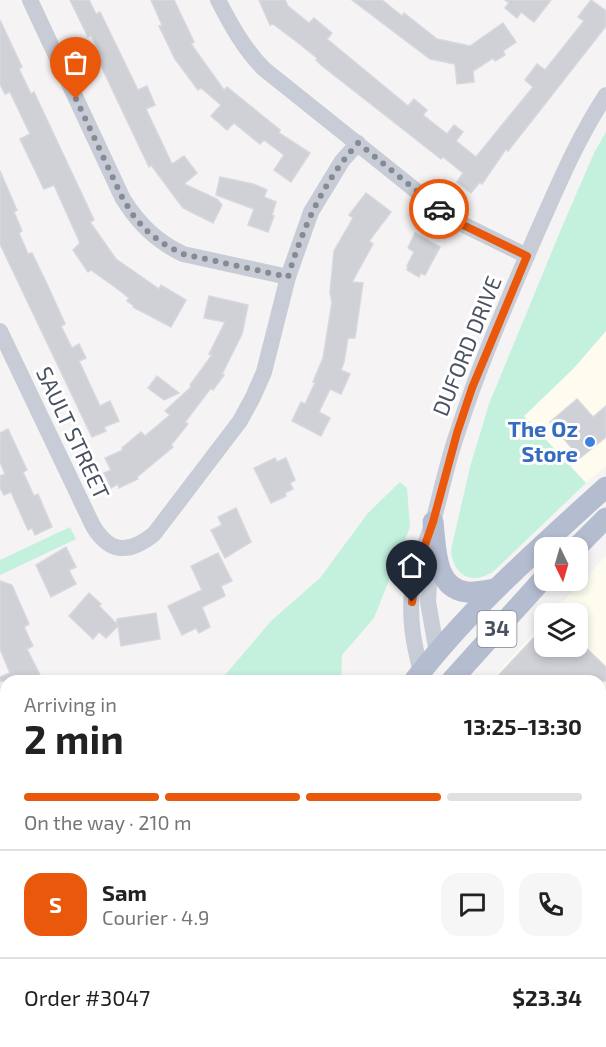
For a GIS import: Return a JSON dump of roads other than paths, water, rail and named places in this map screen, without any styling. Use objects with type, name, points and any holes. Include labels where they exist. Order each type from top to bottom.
[{"type":"main road","name":"34","points":[[422,675],[437,653],[496,589],[606,487]]},
{"type":"main road","points":[[587,537],[606,519]]},
{"type":"main road","points":[[433,522],[439,570],[454,589],[467,592],[496,589]]},
{"type":"main road","name":"34","points":[[455,675],[534,589]]},
{"type":"main road","points":[[437,653],[447,675]]},
{"type":"street","points":[[30,0],[123,199],[135,218],[150,234],[183,254],[288,277],[311,212],[342,161],[358,143]]},
{"type":"street","points":[[218,0],[235,33],[252,58],[264,69],[440,210],[465,226],[527,256]]},
{"type":"street","name":"DUFORD DRIVE","points":[[419,675],[413,640],[412,590],[457,433],[472,388],[527,256],[569,162],[606,95]]},
{"type":"street","name":"SAULT STREET","points":[[0,331],[93,526],[101,539],[114,547],[128,548],[140,545],[154,534],[240,421],[264,372],[288,277]]},
{"type":"street","name":"DUFORD DRIVE","points":[[433,522],[428,602],[437,653]]},
{"type":"place","name":"The Oz Store","points":[[590,442]]}]
